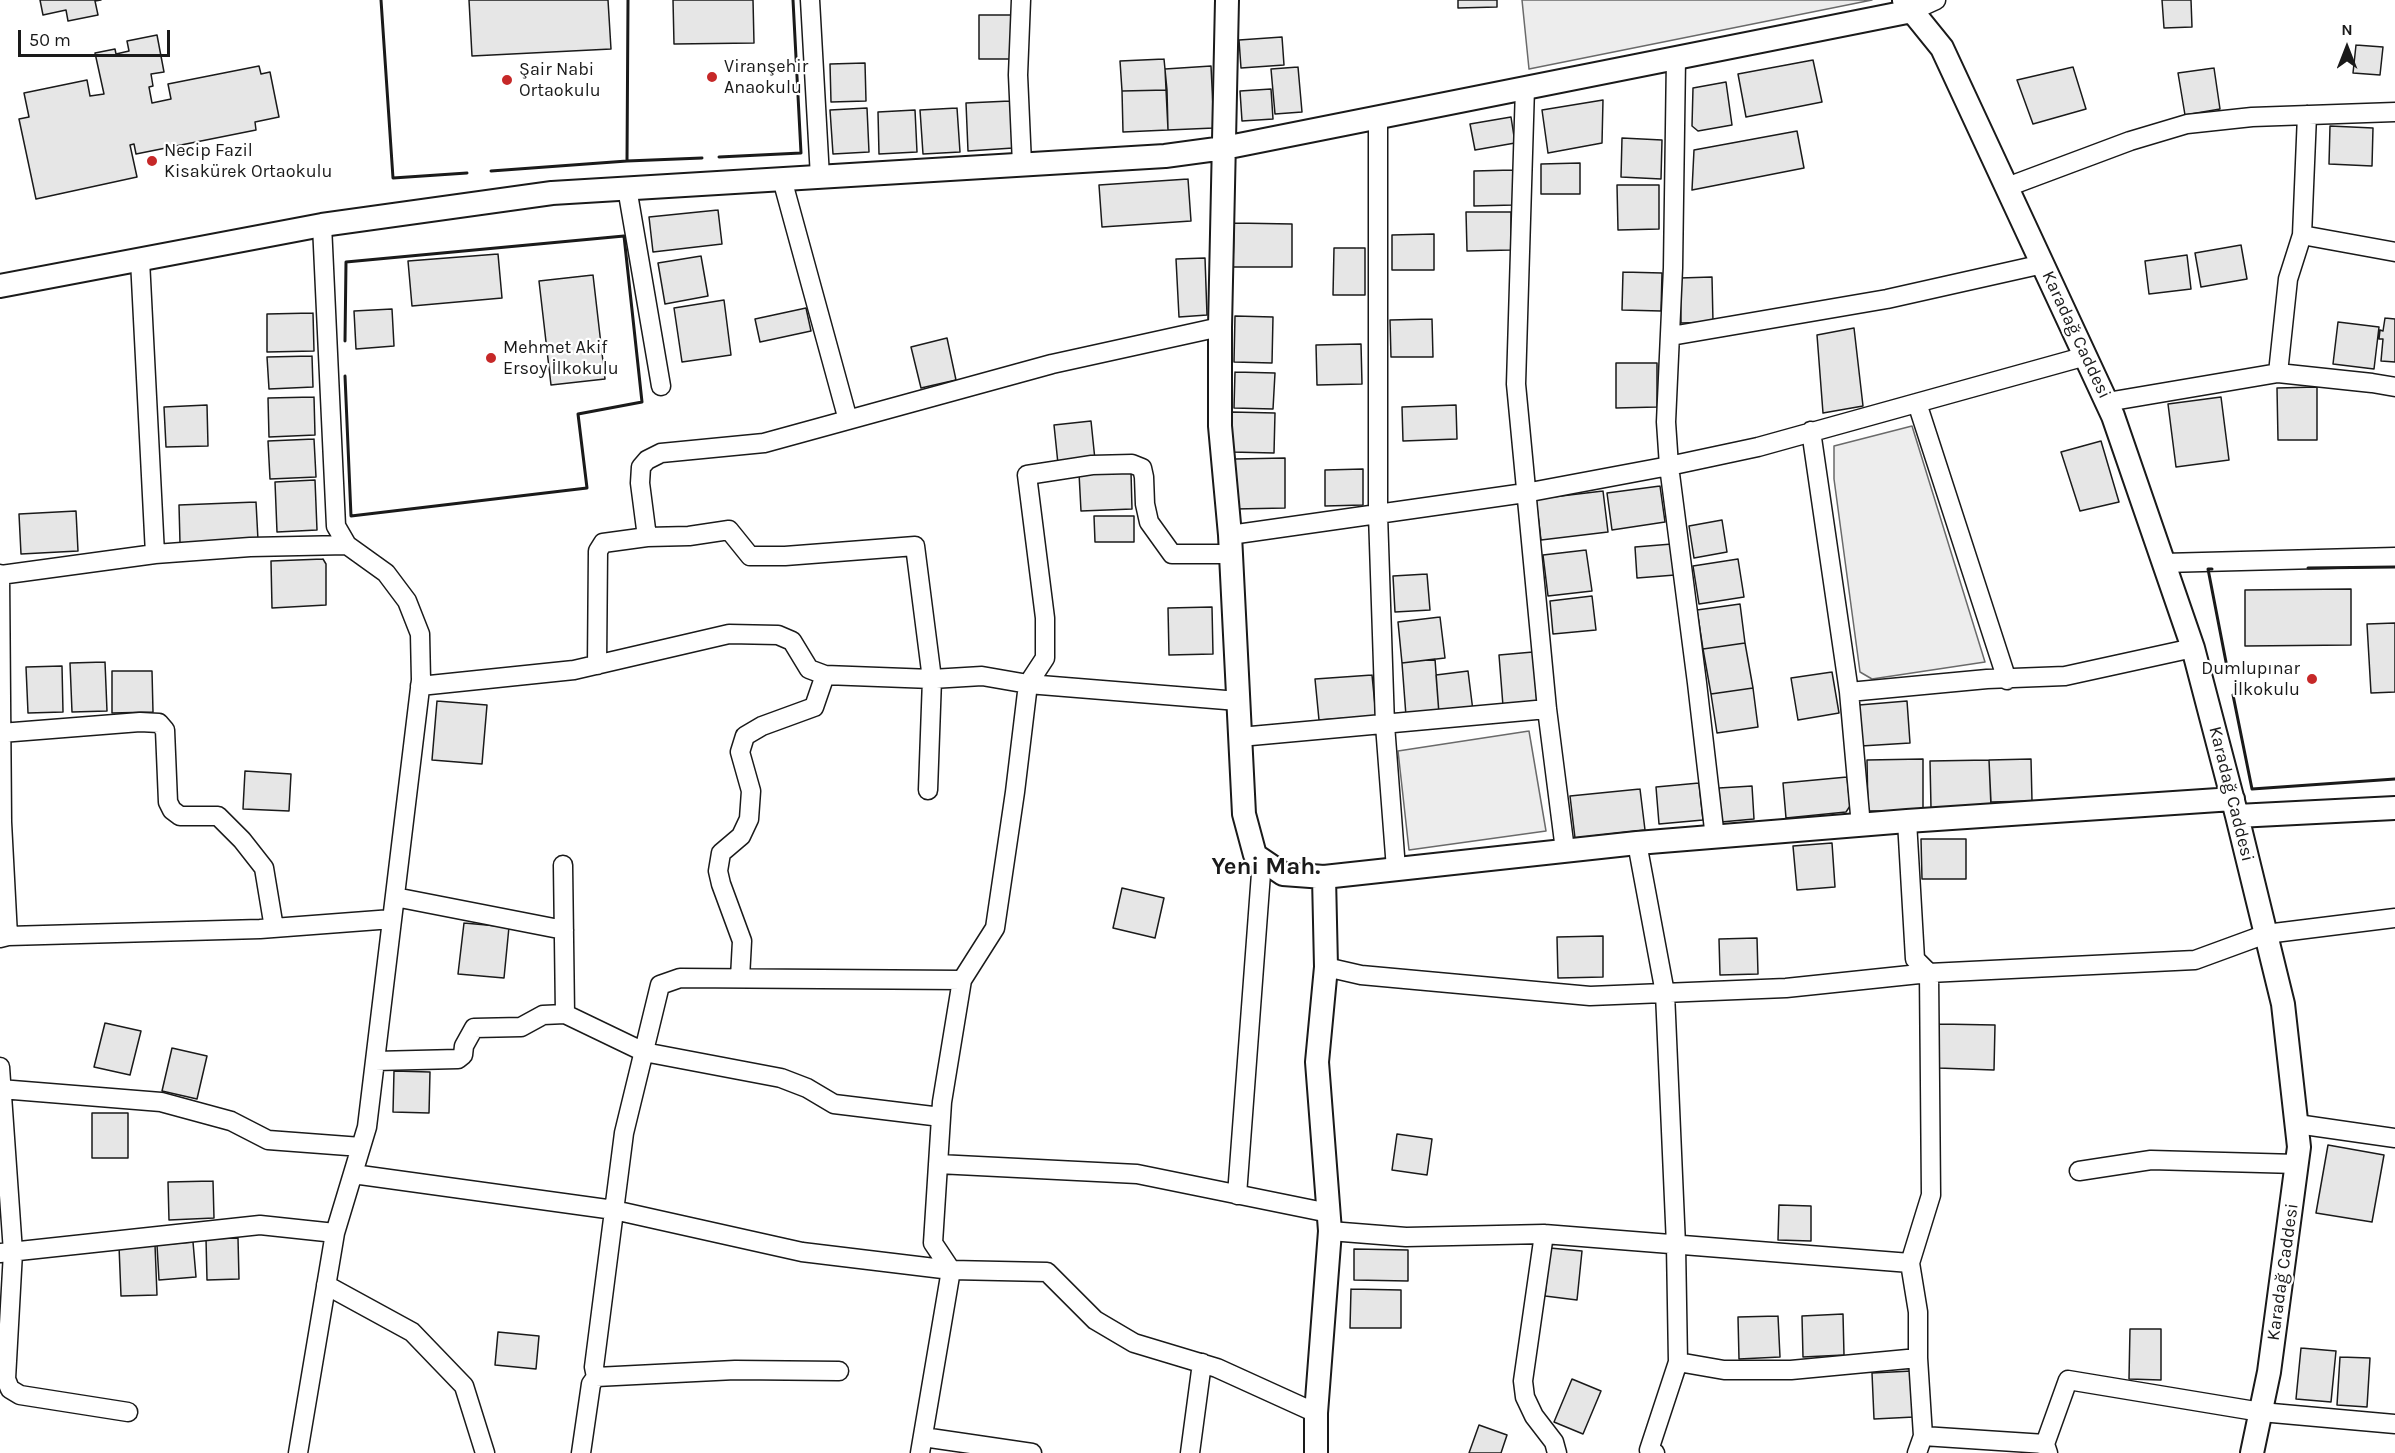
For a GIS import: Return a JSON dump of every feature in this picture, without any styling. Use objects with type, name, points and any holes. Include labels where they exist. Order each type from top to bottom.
[{"type":"street","points":[[810,0],[820,177]]},
{"type":"street","points":[[1021,0],[1018,75],[1022,164]]},
{"type":"street","points":[[1227,0],[1220,426],[1230,545],[1244,814],[1255,855],[1262,860],[1283,874],[1324,877],[1565,850],[1907,821],[2235,808],[2395,808]]},
{"type":"street","points":[[0,286],[322,225],[552,193],[1165,156],[1224,148],[1676,58],[1908,4],[1935,0]]},
{"type":"street","name":"Karadağ Caddesi","points":[[1908,4],[1942,48],[2107,402],[2193,648],[2283,1004],[2299,1148],[2269,1372],[2252,1453]]},
{"type":"street","points":[[1676,58],[1671,336],[1666,422],[1669,466],[1715,838]]},
{"type":"street","points":[[1525,87],[1516,384],[1547,709],[1565,850]]},
{"type":"street","points":[[2007,187],[2130,141],[2187,124],[2252,117],[2395,112]]},
{"type":"street","points":[[2278,373],[2288,279],[2302,235],[2307,115]]},
{"type":"street","points":[[1378,117],[1378,514],[1385,725],[1396,869]]},
{"type":"street","points":[[782,179],[848,420]]},
{"type":"street","points":[[627,188],[661,386]]},
{"type":"street","points":[[298,1453],[335,1233],[367,1127],[420,686],[420,634],[407,600],[386,573],[347,545],[336,526],[322,225]]},
{"type":"street","points":[[2302,235],[2395,252]]},
{"type":"street","points":[[140,260],[155,554]]},
{"type":"street","points":[[1671,336],[1887,299],[2043,264]]},
{"type":"street","points":[[646,537],[640,483],[641,467],[647,460],[661,453],[764,443],[1052,364],[1220,327]]},
{"type":"street","points":[[1032,1453],[921,1445],[951,1270],[933,1243],[941,1117],[962,980],[995,928],[1028,684],[1045,658],[1045,618],[1027,475],[1092,465],[1132,464],[1142,468],[1149,522],[1172,554],[1230,545],[1378,514],[1525,493],[1758,447],[2086,356]]},
{"type":"street","points":[[2107,402],[2278,373],[2372,382],[2395,387]]},
{"type":"street","points":[[1917,403],[2007,680]]},
{"type":"street","points":[[1812,431],[1849,692],[1861,826]]},
{"type":"street","points":[[597,665],[598,551],[603,543],[646,537],[689,536],[729,530],[750,556],[785,556],[915,546],[932,679],[928,790]]},
{"type":"street","points":[[347,545],[250,547],[155,554],[0,574],[4,937],[274,928],[392,919]]},
{"type":"street","points":[[2164,562],[2395,557]]},
{"type":"street","points":[[420,686],[574,670],[729,634],[778,635],[792,640],[809,669],[825,675],[932,679],[982,675],[1028,684],[1238,701]]},
{"type":"street","points":[[1849,692],[1987,679],[2065,676],[2193,648]]},
{"type":"street","points":[[740,978],[742,940],[718,871],[721,854],[741,836],[749,819],[751,791],[740,752],[745,736],[762,726],[814,707],[825,675]]},
{"type":"street","points":[[1240,737],[1547,709]]},
{"type":"street","points":[[1,733],[140,722],[159,723],[165,730],[168,802],[172,810],[180,816],[218,816],[242,840],[264,868],[274,928]]},
{"type":"street","points":[[1907,821],[1915,959],[1929,973],[1931,1194],[1910,1263],[1918,1312],[1918,1358],[1923,1436],[1917,1453]]},
{"type":"street","points":[[1638,843],[1665,993],[1676,1245],[1678,1362],[1649,1450],[1655,1453]]},
{"type":"street","points":[[1236,1194],[1262,860]]},
{"type":"street","points":[[563,865],[565,1014]]},
{"type":"street","points":[[1316,1453],[1316,1413],[1330,1222],[1317,1062],[1326,967],[1324,877]]},
{"type":"street","points":[[394,897],[564,930]]},
{"type":"street","points":[[1326,967],[1384,977],[1590,996],[1786,988],[1929,973],[2195,960],[2266,934],[2395,918]]},
{"type":"street","points":[[597,1377],[594,1367],[624,1133],[660,985],[680,978],[962,980]]},
{"type":"street","points":[[375,1061],[458,1059],[463,1055],[464,1046],[474,1028],[521,1027],[543,1015],[565,1014],[644,1052],[781,1078],[807,1088],[834,1104],[941,1117]]},
{"type":"street","points":[[0,1067],[6,1252],[6,1378],[10,1389],[20,1395],[128,1413]]},
{"type":"street","points":[[1,1089],[161,1102],[231,1121],[268,1140],[361,1148]]},
{"type":"street","points":[[2297,1124],[2395,1138]]},
{"type":"street","points":[[2079,1171],[2151,1160],[2297,1164]]},
{"type":"street","points":[[938,1164],[1137,1174],[1236,1194],[1330,1222],[1407,1237],[1544,1234],[1910,1263]]},
{"type":"street","points":[[352,1174],[614,1210],[802,1252],[951,1270],[1047,1272],[1095,1320],[1134,1343],[1217,1368],[1316,1413]]},
{"type":"street","points":[[6,1252],[260,1226],[335,1233]]},
{"type":"street","points":[[1544,1234],[1523,1381],[1525,1397],[1554,1442],[1557,1453]]},
{"type":"street","points":[[326,1285],[412,1332],[464,1386],[485,1453]]},
{"type":"street","points":[[1678,1362],[1724,1370],[1791,1370],[1918,1358]]},
{"type":"street","points":[[1190,1453],[1202,1363]]},
{"type":"street","points":[[581,1453],[591,1384],[597,1377],[735,1370],[839,1371]]},
{"type":"street","points":[[1923,1436],[2046,1449],[2068,1380],[2261,1412],[2395,1424]]},
{"type":"shaded area","points":[[1522,0],[1872,0],[1529,69]]},
{"type":"shaded area","points":[[1912,426],[1985,662],[1872,679],[1860,672],[1834,479],[1834,446]]},
{"type":"shaded area","points":[[1529,731],[1546,831],[1409,850],[1398,751]]},
{"type":"building","points":[[40,0],[101,0],[95,1],[98,15],[68,21],[66,10],[43,15]]},
{"type":"building","points":[[469,0],[608,0],[611,49],[472,56]]},
{"type":"building","points":[[673,0],[753,0],[754,43],[674,44]]},
{"type":"building","points":[[1458,0],[1497,0],[1497,7],[1458,8]]},
{"type":"building","points":[[2162,0],[2191,0],[2192,27],[2164,28]]},
{"type":"building","points":[[979,15],[1011,15],[1011,59],[979,59]]},
{"type":"building","points":[[157,35],[164,72],[151,74],[153,86],[149,87],[152,103],[171,99],[168,84],[259,66],[261,74],[270,72],[279,117],[255,122],[256,130],[136,154],[134,144],[130,145],[137,177],[36,199],[19,119],[29,117],[24,93],[87,80],[90,96],[104,94],[95,53],[115,49],[116,54],[129,51],[127,41]]},
{"type":"building","points":[[1282,37],[1284,65],[1241,68],[1239,40]]},
{"type":"building","points":[[2356,45],[2383,47],[2380,75],[2353,73]]},
{"type":"building","points":[[1164,59],[1167,90],[1122,91],[1120,61]]},
{"type":"building","points":[[1813,60],[1822,102],[1746,117],[1738,74]]},
{"type":"building","points":[[865,63],[866,101],[831,102],[830,64]]},
{"type":"building","points":[[1211,66],[1214,128],[1168,130],[1165,69]]},
{"type":"building","points":[[1298,67],[1302,112],[1275,114],[1271,69]]},
{"type":"building","points":[[2073,67],[2086,109],[2033,124],[2017,80]]},
{"type":"building","points":[[2214,68],[2220,109],[2185,115],[2178,73]]},
{"type":"building","points":[[1726,82],[1732,125],[1698,131],[1692,126],[1693,88]]},
{"type":"building","points":[[1271,89],[1273,119],[1242,121],[1240,91]]},
{"type":"building","points":[[1167,90],[1168,130],[1123,132],[1122,91]]},
{"type":"building","points":[[1603,100],[1602,143],[1548,153],[1542,110]]},
{"type":"building","points":[[1010,101],[1013,148],[968,151],[966,103]]},
{"type":"building","points":[[867,108],[869,152],[833,154],[830,110]]},
{"type":"building","points":[[957,108],[960,152],[923,154],[920,110]]},
{"type":"building","points":[[915,110],[917,152],[879,154],[878,112]]},
{"type":"building","points":[[1511,117],[1515,143],[1475,150],[1470,124]]},
{"type":"building","points":[[2330,126],[2373,128],[2372,166],[2329,164]]},
{"type":"building","points":[[1797,131],[1804,168],[1692,190],[1694,150]]},
{"type":"building","points":[[1622,138],[1662,140],[1661,179],[1621,177]]},
{"type":"building","points":[[1580,163],[1580,194],[1541,194],[1541,164]]},
{"type":"building","points":[[1513,170],[1514,205],[1474,206],[1474,171]]},
{"type":"building","points":[[1188,179],[1191,221],[1102,227],[1099,185]]},
{"type":"building","points":[[1617,185],[1659,185],[1659,229],[1618,230]]},
{"type":"building","points":[[718,210],[722,244],[653,252],[649,217]]},
{"type":"building","points":[[1466,212],[1511,212],[1511,250],[1467,251]]},
{"type":"building","points":[[1234,223],[1292,224],[1292,267],[1233,267]]},
{"type":"building","points":[[1434,234],[1434,270],[1392,270],[1392,235]]},
{"type":"building","points":[[2241,245],[2247,279],[2201,287],[2195,253]]},
{"type":"building","points":[[1334,248],[1365,248],[1365,295],[1333,295]]},
{"type":"building","points":[[498,254],[502,298],[412,306],[408,261]]},
{"type":"building","points":[[2187,255],[2191,289],[2149,294],[2145,261]]},
{"type":"building","points":[[701,256],[708,296],[665,304],[658,263]]},
{"type":"building","points":[[1205,258],[1207,315],[1179,317],[1176,259]]},
{"type":"building","points":[[1623,272],[1662,273],[1661,311],[1622,310]]},
{"type":"building","points":[[593,275],[605,379],[551,385],[539,281]]},
{"type":"building","points":[[1712,277],[1713,322],[1681,323],[1680,278]]},
{"type":"building","points":[[724,300],[731,355],[682,362],[674,308]]},
{"type":"building","points":[[806,308],[811,331],[760,342],[755,319]]},
{"type":"building","points":[[392,309],[394,346],[356,349],[354,311]]},
{"type":"building","points":[[313,313],[314,351],[267,352],[267,314]]},
{"type":"building","points":[[1235,316],[1273,317],[1272,363],[1234,362]]},
{"type":"building","points":[[2385,318],[2395,319],[2395,362],[2381,361],[2383,339],[2379,339]]},
{"type":"building","points":[[1432,319],[1433,357],[1391,357],[1390,320]]},
{"type":"building","points":[[2338,322],[2379,327],[2374,369],[2333,364]]},
{"type":"building","points":[[1854,328],[1863,406],[1823,413],[1817,335]]},
{"type":"building","points":[[947,338],[956,380],[921,388],[911,347]]},
{"type":"building","points":[[1361,344],[1362,384],[1317,385],[1316,345]]},
{"type":"building","points":[[312,356],[313,387],[269,389],[267,357]]},
{"type":"building","points":[[1616,363],[1657,363],[1657,407],[1616,408]]},
{"type":"building","points":[[1235,372],[1275,373],[1273,409],[1234,408]]},
{"type":"building","points":[[2317,387],[2317,440],[2278,440],[2277,388]]},
{"type":"building","points":[[314,397],[315,435],[269,437],[268,398]]},
{"type":"building","points":[[2221,397],[2229,460],[2176,467],[2168,404]]},
{"type":"building","points":[[207,405],[208,446],[166,447],[164,407]]},
{"type":"building","points":[[1456,405],[1457,439],[1403,441],[1402,407]]},
{"type":"building","points":[[1231,412],[1275,413],[1274,453],[1231,452]]},
{"type":"building","points":[[1091,421],[1095,460],[1058,464],[1054,425]]},
{"type":"building","points":[[314,439],[316,477],[270,479],[268,441]]},
{"type":"building","points":[[2101,441],[2119,502],[2080,511],[2061,452]]},
{"type":"building","points":[[1285,458],[1285,508],[1235,509],[1235,459]]},
{"type":"building","points":[[1363,469],[1363,505],[1325,506],[1325,470]]},
{"type":"building","points":[[1131,472],[1132,509],[1081,511],[1079,473]]},
{"type":"building","points":[[315,480],[317,530],[277,532],[275,482]]},
{"type":"building","points":[[1660,486],[1665,522],[1612,530],[1607,493]]},
{"type":"building","points":[[1603,491],[1608,532],[1541,540],[1536,499]]},
{"type":"building","points":[[256,502],[258,540],[180,543],[179,505]]},
{"type":"building","points":[[76,511],[78,551],[21,554],[19,514]]},
{"type":"building","points":[[1094,516],[1134,516],[1134,542],[1095,542]]},
{"type":"building","points":[[1722,520],[1727,552],[1694,558],[1689,526]]},
{"type":"building","points":[[1672,544],[1675,575],[1637,578],[1635,547]]},
{"type":"building","points":[[1586,550],[1592,591],[1548,596],[1543,555]]},
{"type":"building","points":[[323,559],[326,564],[326,605],[272,608],[271,561]]},
{"type":"building","points":[[1738,559],[1744,597],[1699,604],[1693,566]]},
{"type":"building","points":[[1427,574],[1430,610],[1395,612],[1393,576]]},
{"type":"building","points":[[2351,589],[2351,645],[2245,646],[2245,590]]},
{"type":"building","points":[[1592,596],[1596,630],[1553,634],[1550,601]]},
{"type":"building","points":[[1740,604],[1745,643],[1703,649],[1697,610]]},
{"type":"building","points":[[1212,607],[1213,654],[1169,655],[1168,608]]},
{"type":"building","points":[[1440,617],[1445,658],[1402,663],[1398,622]]},
{"type":"building","points":[[2395,623],[2395,692],[2371,693],[2367,624]]},
{"type":"building","points":[[1745,643],[1753,688],[1711,694],[1703,649]]},
{"type":"building","points":[[1533,652],[1537,703],[1503,706],[1499,655]]},
{"type":"building","points":[[1435,659],[1439,714],[1406,716],[1402,663]]},
{"type":"building","points":[[105,662],[107,711],[72,712],[70,663]]},
{"type":"building","points":[[62,666],[63,712],[28,713],[26,667]]},
{"type":"building","points":[[112,671],[152,671],[153,712],[112,713]]},
{"type":"building","points":[[1468,671],[1473,711],[1439,714],[1436,675]]},
{"type":"building","points":[[1832,672],[1839,713],[1798,720],[1791,678]]},
{"type":"building","points":[[1372,675],[1376,716],[1319,720],[1315,679]]},
{"type":"building","points":[[1753,688],[1758,727],[1717,733],[1711,694]]},
{"type":"building","points":[[437,701],[487,705],[482,764],[432,760]]},
{"type":"building","points":[[1907,701],[1910,743],[1861,746],[1859,705]]},
{"type":"building","points":[[1923,759],[1923,811],[1868,811],[1867,760]]},
{"type":"building","points":[[2031,759],[2032,801],[1991,802],[1989,760]]},
{"type":"building","points":[[1989,760],[1991,807],[1931,808],[1930,761]]},
{"type":"building","points":[[245,771],[291,774],[289,811],[243,809]]},
{"type":"building","points":[[1847,777],[1850,806],[1846,812],[1786,818],[1783,783]]},
{"type":"building","points":[[1699,783],[1703,820],[1659,824],[1656,787]]},
{"type":"building","points":[[1752,786],[1754,819],[1721,822],[1719,788]]},
{"type":"building","points":[[1640,789],[1645,830],[1575,838],[1570,796]]},
{"type":"building","points":[[1921,839],[1966,839],[1966,879],[1922,879]]},
{"type":"building","points":[[1832,843],[1835,887],[1797,890],[1793,846]]},
{"type":"building","points":[[1122,888],[1164,898],[1155,938],[1113,928]]},
{"type":"building","points":[[464,923],[509,927],[504,978],[458,974]]},
{"type":"building","points":[[1603,936],[1603,977],[1558,978],[1557,937]]},
{"type":"building","points":[[1757,938],[1758,974],[1720,975],[1719,939]]},
{"type":"building","points":[[105,1023],[141,1031],[130,1075],[94,1067]]},
{"type":"building","points":[[1939,1024],[1995,1025],[1994,1070],[1938,1068]]},
{"type":"building","points":[[172,1048],[207,1056],[197,1099],[162,1091]]},
{"type":"building","points":[[394,1071],[430,1072],[429,1113],[393,1112]]},
{"type":"building","points":[[92,1113],[128,1113],[128,1158],[92,1158]]},
{"type":"building","points":[[1397,1134],[1432,1139],[1427,1175],[1392,1170]]},
{"type":"building","points":[[2328,1145],[2384,1155],[2372,1222],[2316,1213]]},
{"type":"building","points":[[213,1181],[214,1218],[169,1220],[168,1182]]},
{"type":"building","points":[[1779,1205],[1811,1206],[1811,1241],[1778,1240]]},
{"type":"building","points":[[238,1238],[239,1279],[207,1280],[206,1239]]},
{"type":"building","points":[[193,1242],[196,1277],[159,1280],[157,1245]]},
{"type":"building","points":[[155,1245],[157,1295],[121,1296],[119,1246]]},
{"type":"building","points":[[1550,1248],[1582,1251],[1577,1300],[1545,1296]]},
{"type":"building","points":[[1354,1249],[1408,1250],[1408,1281],[1354,1280]]},
{"type":"building","points":[[1351,1289],[1401,1290],[1401,1328],[1350,1328]]},
{"type":"building","points":[[1843,1314],[1844,1355],[1803,1357],[1802,1316]]},
{"type":"building","points":[[1778,1316],[1780,1357],[1739,1359],[1738,1317]]},
{"type":"building","points":[[2130,1329],[2161,1329],[2161,1380],[2129,1379]]},
{"type":"building","points":[[498,1332],[539,1336],[536,1369],[495,1365]]},
{"type":"building","points":[[2301,1348],[2336,1351],[2331,1402],[2296,1399]]},
{"type":"building","points":[[2340,1357],[2370,1358],[2367,1407],[2337,1405]]},
{"type":"building","points":[[1912,1371],[1914,1417],[1874,1419],[1872,1373]]},
{"type":"building","points":[[1572,1379],[1601,1391],[1583,1434],[1554,1422]]},
{"type":"building","points":[[1479,1425],[1507,1435],[1501,1453],[1469,1453]]},
{"type":"wall","points":[[381,0],[393,178],[467,173]]},
{"type":"wall","points":[[491,171],[627,161],[628,0]]},
{"type":"wall","points":[[719,157],[801,153],[793,0]]},
{"type":"wall","points":[[627,161],[702,158]]},
{"type":"wall","points":[[345,341],[346,262],[624,236],[642,402],[578,414],[587,488],[351,516],[345,376]]},
{"type":"wall","points":[[2308,568],[2395,567]]},
{"type":"wall","points":[[2212,569],[2208,569],[2226,662]]},
{"type":"wall","points":[[2233,695],[2252,789],[2395,779]]},
{"type":"place","name":"Viranşehir Anaokulu","points":[[712,77]]},
{"type":"place","name":"Şair Nabi Ortaokulu","points":[[507,80]]},
{"type":"place","name":"Necip Fazil Kisakürek Ortaokulu","points":[[152,161]]},
{"type":"place","name":"Mehmet Akif Ersoy İlkokulu","points":[[491,358]]},
{"type":"place","name":"Dumlupınar İlkokulu","points":[[2312,679]]},
{"type":"district","name":"Yeni Mah.","points":[[1266,867]]}]
